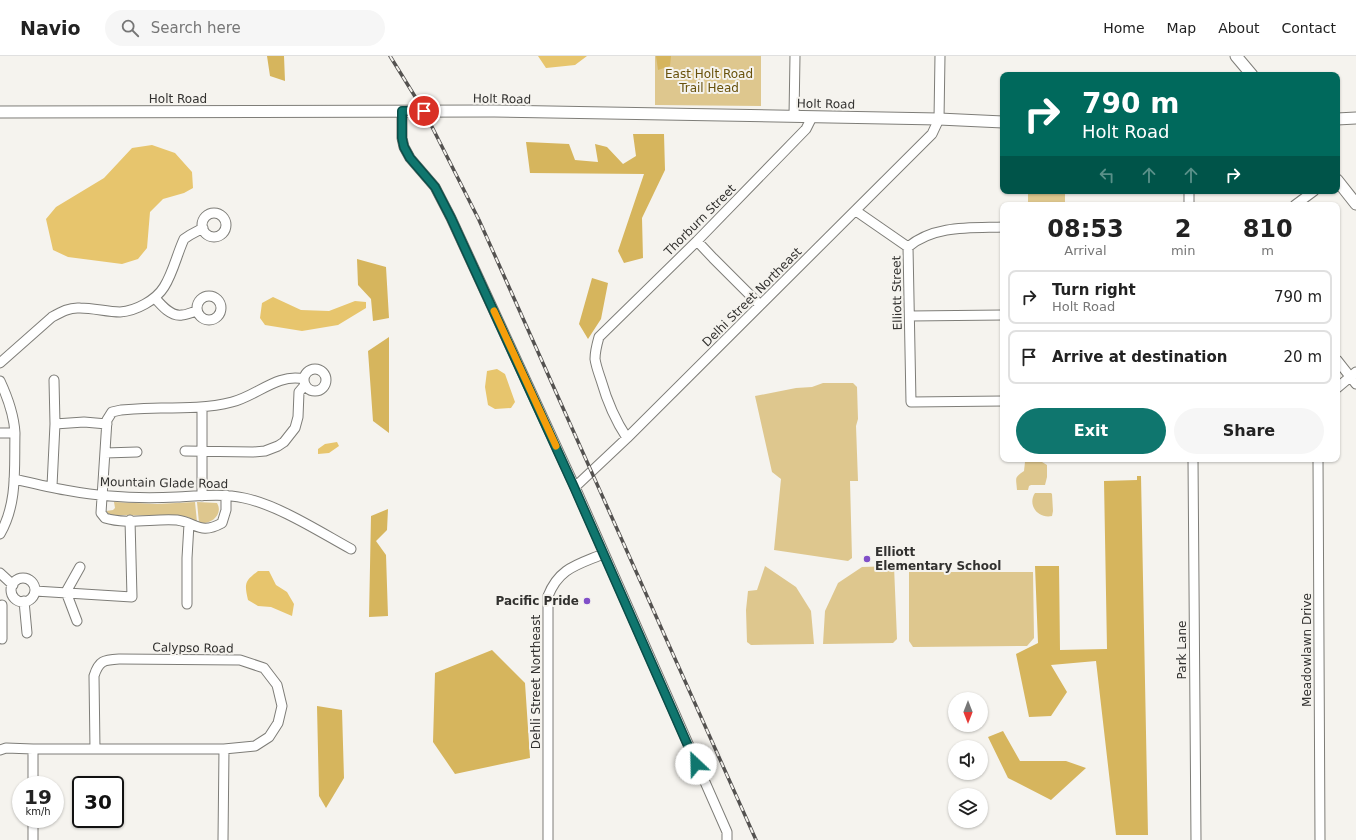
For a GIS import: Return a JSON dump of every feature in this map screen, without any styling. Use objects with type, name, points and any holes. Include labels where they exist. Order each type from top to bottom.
[{"type":"main road","points":[[1236,56],[1249,72]]},
{"type":"main road","name":"Holt Road","points":[[0,112],[402,111],[794,116],[1000,122]]},
{"type":"main road","points":[[1340,119],[1356,118]]},
{"type":"main road","points":[[1340,184],[1356,204]]},
{"type":"street","points":[[794,116],[795,56]]},
{"type":"street","points":[[939,119],[940,56]]},
{"type":"street","points":[[402,111],[402,138],[404,147],[410,158],[430,180],[442,199],[574,487],[726,832],[727,840]]},
{"type":"street","name":"Thorburn Street","points":[[627,438],[611,411],[598,373],[595,360],[596,347],[599,337],[697,241],[806,129],[812,117]]},
{"type":"street","name":"Delhi Street Northeast","points":[[574,487],[627,438],[856,211],[932,134],[939,119]]},
{"type":"street","points":[[1299,202],[1310,194]]},
{"type":"street","name":"Elliott Street","points":[[856,211],[908,247],[911,402],[1000,401]]},
{"type":"street","points":[[908,247],[926,236],[939,232],[953,229],[1000,227]]},
{"type":"street","points":[[0,362],[52,317],[67,309],[80,307],[121,312],[139,307],[155,298],[164,287],[184,239],[203,228]]},
{"type":"street","points":[[697,241],[760,305]]},
{"type":"street","points":[[155,298],[167,310],[176,315],[182,316],[197,311]]},
{"type":"street","points":[[910,316],[1000,315]]},
{"type":"street","points":[[1340,363],[1354,378],[1340,386]]},
{"type":"street","points":[[185,452],[265,452],[278,446],[284,442],[295,428],[298,417],[299,392],[304,382],[298,378],[286,378],[276,381],[265,388],[233,402],[202,408],[121,410],[112,412],[107,420],[101,513],[103,516],[109,519],[178,520],[206,529],[215,527],[222,523],[226,510],[226,495]]},
{"type":"street","points":[[52,486],[55,424],[54,380]]},
{"type":"street","points":[[0,381],[4,389],[15,433],[14,490],[6,523],[0,534]]},
{"type":"street","points":[[202,408],[202,496]]},
{"type":"street","points":[[55,424],[84,422],[107,424]]},
{"type":"street","points":[[0,433],[15,433]]},
{"type":"street","points":[[105,453],[137,452]]},
{"type":"street","name":"Park Lane","points":[[1193,462],[1196,840]]},
{"type":"street","name":"Meadowlawn Drive","points":[[1318,462],[1320,840]]},
{"type":"street","name":"Mountain Glade Road","points":[[14,478],[102,495],[168,497],[226,495],[243,498],[260,502],[351,549]]},
{"type":"street","points":[[35,591],[132,597],[130,520]]},
{"type":"street","points":[[187,604],[189,524]]},
{"type":"street","name":"Dehli Street Northeast","points":[[548,840],[548,596],[552,585],[560,575],[603,554]]},
{"type":"street","points":[[77,621],[66,593],[80,567]]},
{"type":"street","points":[[0,573],[13,585]]},
{"type":"street","points":[[20,578],[27,578],[32,582],[35,591],[32,598],[24,601],[18,600],[12,592],[13,585],[20,578]]},
{"type":"street","points":[[2,639],[1,605],[14,596]]},
{"type":"street","points":[[24,601],[26,633]]},
{"type":"street","name":"Calypso Road","points":[[0,750],[6,748],[33,750],[224,749],[255,746],[269,737],[278,723],[282,706],[277,684],[264,668],[240,660],[104,660],[97,667],[94,676],[96,749]]},
{"type":"street","points":[[223,840],[224,749]]},
{"type":"street","points":[[33,750],[33,776]]},
{"type":"street","points":[[33,828],[33,840]]},
{"type":"green space","name":"East Holt Road Trail Head","points":[[655,56],[761,56],[761,106],[655,105]]},
{"type":"green space","points":[[1028,194],[1065,194],[1065,202],[1028,202]]},
{"type":"green space","points":[[823,383],[853,383],[857,387],[858,419],[856,426],[858,481],[850,481],[852,558],[848,561],[774,550],[781,479],[772,472],[755,396],[796,388],[812,387]]},
{"type":"green space","points":[[1025,462],[1042,462],[1047,465],[1045,485],[1031,485],[1029,486],[1028,490],[1017,490],[1016,478],[1024,471]]},
{"type":"green space","points":[[1035,493],[1052,494],[1052,516],[1042,515],[1035,510],[1032,502]]},
{"type":"green space","points":[[114,502],[157,504],[195,502],[197,522],[188,517],[181,516],[110,515],[106,511],[113,510],[115,508]]},
{"type":"green space","points":[[197,502],[217,503],[219,511],[215,518],[211,521],[199,523]]},
{"type":"green space","points":[[765,566],[796,587],[811,611],[814,644],[751,645],[747,642],[746,610],[748,591],[757,590]]},
{"type":"green space","points":[[894,566],[897,639],[893,643],[823,644],[825,611],[838,583],[862,567]]},
{"type":"green space","points":[[909,572],[1033,572],[1034,638],[1027,646],[913,647],[909,641]]},
{"type":"shaded area","points":[[267,56],[284,56],[285,81],[270,76]]},
{"type":"shaded area","points":[[538,56],[587,56],[575,65],[546,68]]},
{"type":"shaded area","points":[[656,56],[671,56],[670,66],[658,70]]},
{"type":"shaded area","points":[[633,134],[664,134],[665,170],[642,218],[643,258],[624,263],[618,251],[644,174],[530,173],[526,142],[569,144],[575,160],[598,162],[595,144],[607,147],[623,164],[636,156]]},
{"type":"shaded area","points":[[152,145],[175,153],[192,172],[193,188],[184,193],[163,199],[150,212],[147,248],[138,259],[122,264],[68,257],[53,250],[46,219],[56,207],[104,178],[132,148]]},
{"type":"shaded area","points":[[357,259],[386,267],[389,318],[373,321],[371,299],[358,285]]},
{"type":"shaded area","points":[[592,278],[608,283],[601,319],[588,339],[579,324]]},
{"type":"shaded area","points":[[273,297],[301,310],[329,311],[355,301],[366,302],[366,308],[338,325],[302,331],[265,325],[260,318],[262,303]]},
{"type":"shaded area","points":[[389,337],[389,433],[373,421],[368,351]]},
{"type":"shaded area","points":[[497,369],[505,374],[515,402],[511,408],[495,409],[488,405],[485,387],[487,371]]},
{"type":"shaded area","points":[[337,442],[339,446],[329,453],[318,454],[318,449],[325,444]]},
{"type":"shaded area","points":[[1137,476],[1141,476],[1148,835],[1116,835],[1096,661],[1051,665],[1067,692],[1051,716],[1029,717],[1016,654],[1038,643],[1035,566],[1059,566],[1060,650],[1107,649],[1104,481],[1137,480]]},
{"type":"shaded area","points":[[388,509],[387,530],[376,541],[386,555],[388,616],[369,617],[371,516]]},
{"type":"shaded area","points":[[258,571],[269,571],[276,585],[287,592],[294,604],[292,616],[271,607],[258,606],[248,600],[246,586],[248,580]]},
{"type":"shaded area","points":[[492,650],[525,683],[530,758],[455,774],[433,742],[435,673]]},
{"type":"shaded area","points":[[317,706],[342,710],[344,778],[326,808],[319,796]]},
{"type":"shaded area","points":[[1003,731],[1020,761],[1066,761],[1086,768],[1051,800],[1008,778],[988,737]]},
{"type":"railway","points":[[390,56],[424,111],[479,220],[756,840]]},
{"type":"slow traffic","points":[[494,311],[556,446]]},
{"type":"place","name":"Elliott Elementary School","points":[[867,559]]},
{"type":"place","name":"Pacific Pride","points":[[587,601]]},
{"type":"route","points":[[424,111],[402,111],[402,138],[404,147],[410,158],[435,187],[451,218],[574,487],[696,764]]}]
